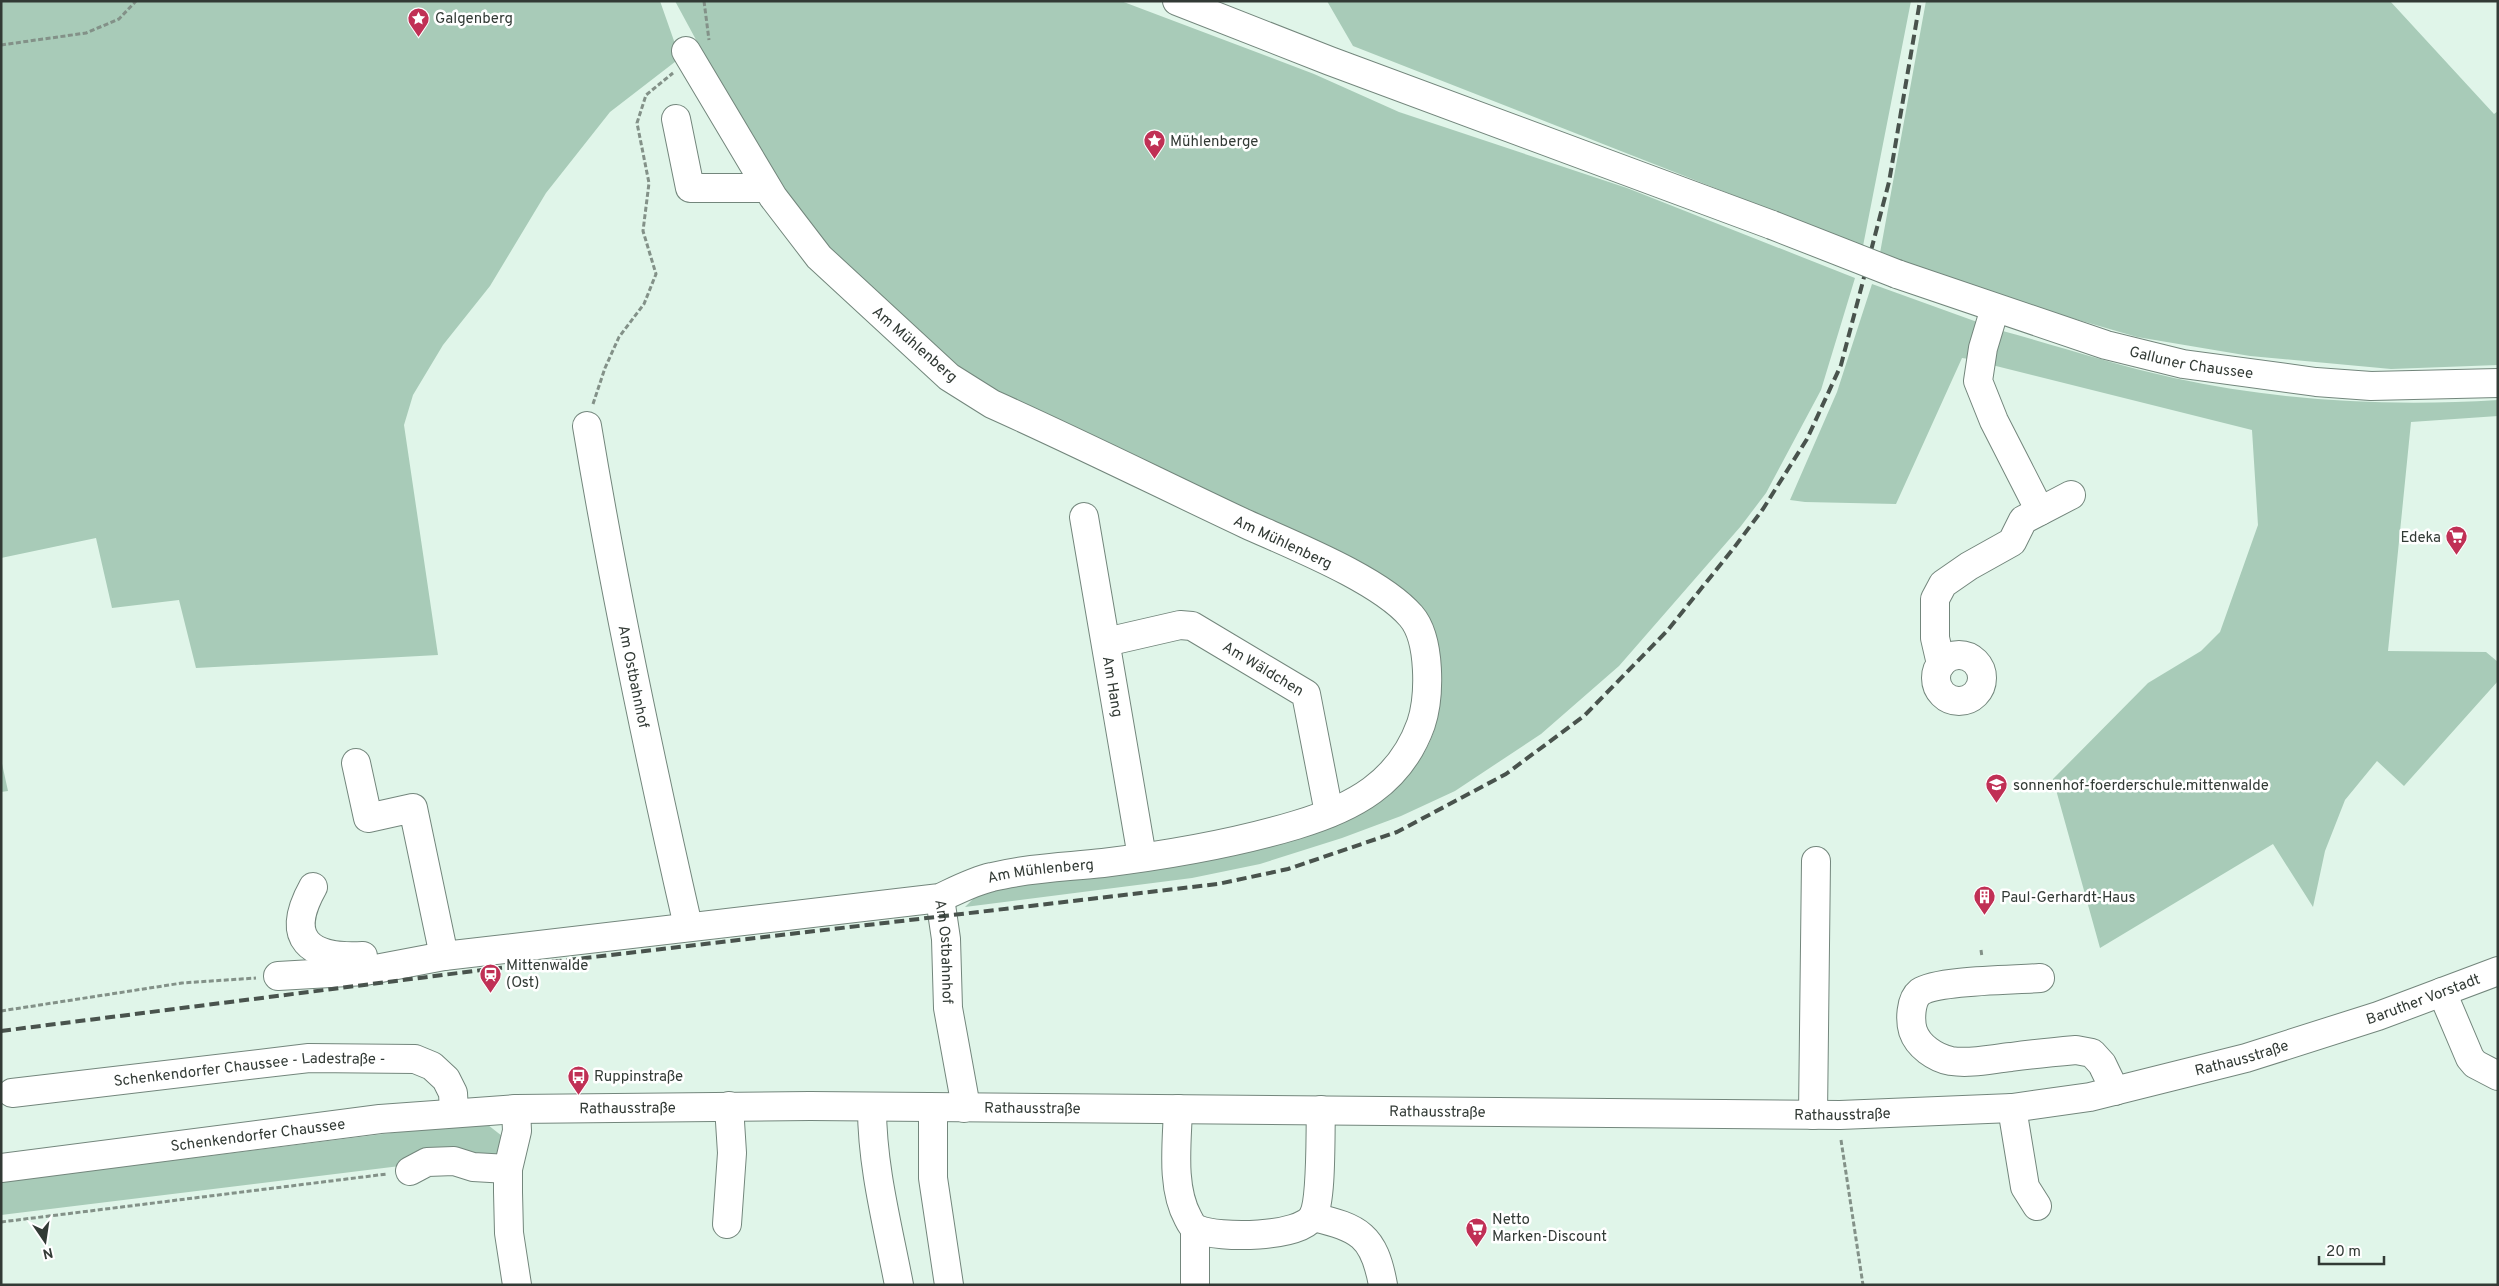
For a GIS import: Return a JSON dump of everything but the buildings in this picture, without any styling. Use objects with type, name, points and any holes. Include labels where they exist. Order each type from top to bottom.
[{"type":"main road","name":"Galluner Chaussee","points":[[1177,1],[1330,61],[1772,225],[1897,274],[2106,345],[2183,364],[2371,386],[2498,383]]},
{"type":"main road","name":"Am Mühlenberg","points":[[686,51],[767,188],[819,257],[949,377],[992,404],[1362,580],[1395,600],[1414,618],[1423,638],[1427,665],[1422,721],[1415,740],[1403,762],[1393,775],[1364,795],[1329,813],[1265,834],[1204,848],[991,877],[940,898]]},
{"type":"main road","points":[[676,120],[690,188],[767,188]]},
{"type":"main road","points":[[1995,308],[1983,348],[1978,381],[1994,421],[2040,511]]},
{"type":"main road","name":"Am Ostbahnhof","points":[[586,426],[652,771],[688,926]]},
{"type":"main road","points":[[1941,664],[1935,638],[1935,599],[1943,584],[1969,566],[2012,542],[2022,520],[2071,495]]},
{"type":"main road","name":"Am Hang","points":[[1084,517],[1142,857]]},
{"type":"main road","name":"Am Wäldchen","points":[[1106,642],[1180,625],[1192,626],[1306,694],[1329,813]]},
{"type":"main road","points":[[356,763],[368,818],[413,808],[444,956]]},
{"type":"main road","points":[[1813,1115],[1816,861]]},
{"type":"main road","points":[[313,887],[304,904],[299,924],[304,940],[317,951],[339,958],[391,955],[444,956]]},
{"type":"main road","name":"Am Ostbahnhof","points":[[444,956],[940,898],[946,939],[948,1008],[964,1096],[964,1108]]},
{"type":"main road","points":[[278,976],[365,971],[444,956]]},
{"type":"main road","name":"Baruther Vorstadt","points":[[2348,1027],[2498,970]]},
{"type":"main road","points":[[2040,978],[1937,986],[1921,991],[1915,997],[1912,1009],[1911,1026],[1916,1038],[1923,1047],[1949,1061],[1969,1062],[2076,1050],[2092,1053],[2102,1064],[2115,1091]]},
{"type":"main road","points":[[2442,992],[2470,1058],[2475,1064],[2498,1076]]},
{"type":"main road","name":"Rathausstraße","points":[[516,1109],[729,1106],[1840,1115],[2012,1108],[2115,1091],[2231,1062],[2348,1027]]},
{"type":"main road","name":"Schenkendorfer Chaussee - Ladestraße -","points":[[12,1093],[309,1058],[414,1059],[432,1066],[446,1078],[453,1092],[454,1112]]},
{"type":"main road","points":[[727,1224],[732,1153],[729,1106]]},
{"type":"main road","points":[[872,1108],[872,1128],[879,1182],[899,1285]]},
{"type":"main road","points":[[933,1108],[933,1178],[949,1285]]},
{"type":"main road","points":[[2012,1108],[2024,1187],[2037,1206]]},
{"type":"main road","points":[[516,1109],[517,1131],[508,1169],[509,1233],[517,1285]]},
{"type":"main road","name":"Schenkendorfer Chaussee","points":[[1,1168],[346,1123],[454,1112],[516,1109]]},
{"type":"main road","points":[[1178,1109],[1177,1166],[1180,1197],[1187,1217],[1195,1229],[1195,1285]]},
{"type":"main road","points":[[1195,1229],[1210,1234],[1279,1234],[1301,1227],[1313,1217],[1317,1200],[1321,1110]]},
{"type":"main road","points":[[410,1171],[427,1162],[454,1161],[473,1167],[508,1169]]},
{"type":"main road","points":[[1313,1217],[1344,1224],[1365,1237],[1379,1263],[1383,1285]]},
{"type":"path","points":[[1,45],[86,33],[119,19],[136,1]]},
{"type":"path","points":[[586,426],[605,368],[620,337]]},
{"type":"path","points":[[1,1011],[182,983],[278,976]]},
{"type":"path","points":[[1840,1115],[1840,1133],[1863,1285]]},
{"type":"path","points":[[1,1222],[410,1171]]},
{"type":"green space","points":[[1,1],[660,1],[680,58],[610,112],[546,193],[490,286],[443,345],[413,395],[404,425],[438,655],[196,668],[179,600],[112,608],[96,538],[1,558]]},
{"type":"green space","points":[[675,1],[1121,1],[1314,74],[1399,112],[1627,188],[1855,278],[1821,390],[1766,493],[1741,526],[1619,666],[1541,734],[1455,791],[1401,816],[1342,838],[1260,864],[1192,878],[965,907],[980,892],[1387,792],[1420,759],[1430,742],[1436,725],[1438,690],[1425,618],[956,372],[829,250],[779,193]]},
{"type":"green space","points":[[1327,1],[1911,1],[1863,246],[1353,46]]},
{"type":"green space","points":[[1926,1],[2390,1],[2494,114],[2498,111],[2498,365],[2391,369],[2250,356],[2137,337],[1979,291],[1880,253]]},
{"type":"green space","points":[[1872,284],[1980,323],[1969,359],[1962,358],[1896,504],[1790,500],[1837,392]]},
{"type":"green space","points":[[1999,330],[2152,373],[2254,392],[2295,397],[2376,402],[2416,403],[2498,400],[2498,416],[2411,422],[2388,651],[2486,652],[2498,662],[2498,681],[2404,786],[2377,761],[2345,800],[2325,851],[2313,907],[2273,844],[2100,948],[2053,779],[2148,683],[2201,651],[2220,632],[2258,525],[2252,430],[1988,364]]},
{"type":"green space","points":[[1,759],[8,791],[1,792]]},
{"type":"green space","points":[[455,1125],[488,1125],[502,1136],[502,1146],[495,1159],[400,1166],[1,1215],[1,1182]]},
{"type":"railway","points":[[1,1031],[482,970],[1218,884],[1288,869],[1397,832],[1506,774],[1584,716],[1667,631],[1763,509],[1807,439],[1841,365],[1889,182],[1920,1]]},
{"type":"place","name":"Galgenberg","points":[[419,37]]},
{"type":"place","name":"Mühlenberge","points":[[1154,160]]},
{"type":"place","name":"Edeka","points":[[2457,556]]},
{"type":"place","name":"sonnenhof-foerderschule.mittenwalde","points":[[1997,804]]},
{"type":"place","name":"Paul-Gerhardt-Haus","points":[[1985,916]]},
{"type":"place","name":"Mittenwalde (Ost)","points":[[490,993]]},
{"type":"place","name":"Ruppinstraße","points":[[578,1095]]},
{"type":"place","name":"Netto Marken-Discount","points":[[1476,1247]]}]
